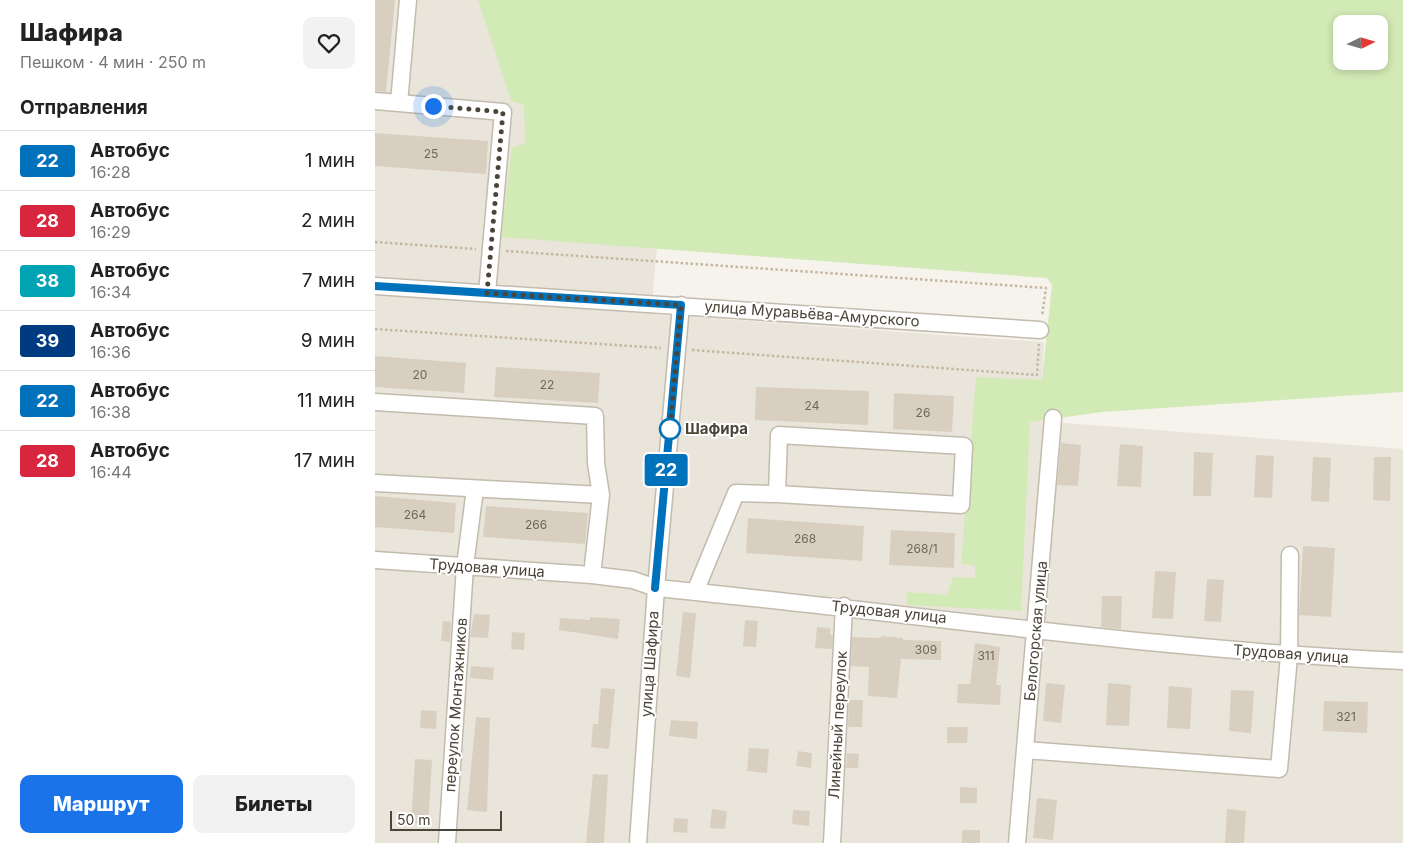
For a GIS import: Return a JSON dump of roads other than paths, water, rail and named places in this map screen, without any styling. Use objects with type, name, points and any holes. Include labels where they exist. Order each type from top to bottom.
[{"type":"street","points":[[399,103],[407,0]]},
{"type":"street","points":[[375,101],[503,112],[487,293]]},
{"type":"street","name":"улица Муравьёва-Амурского","points":[[375,286],[1040,330]]},
{"type":"street","name":"улица Шафира","points":[[638,843],[655,588],[681,305]]},
{"type":"street","points":[[375,402],[595,416],[596,463],[601,495],[591,575]]},
{"type":"street","name":"Белогорская улица","points":[[1017,843],[1053,418]]},
{"type":"street","points":[[695,592],[736,493],[961,506],[964,446],[779,435],[777,494]]},
{"type":"street","points":[[375,483],[601,495]]},
{"type":"street","name":"переулок Монтажников","points":[[447,843],[465,566],[475,489]]},
{"type":"street","points":[[1025,750],[1279,769],[1289,656],[1290,555]]},
{"type":"street","name":"Трудовая улица","points":[[375,560],[591,575],[633,580],[655,588],[844,606],[1289,656],[1403,661]]},
{"type":"street","name":"Линейный переулок","points":[[832,843],[844,606]]},
{"type":"place","name":"Шафира","points":[[670,429]]}]
